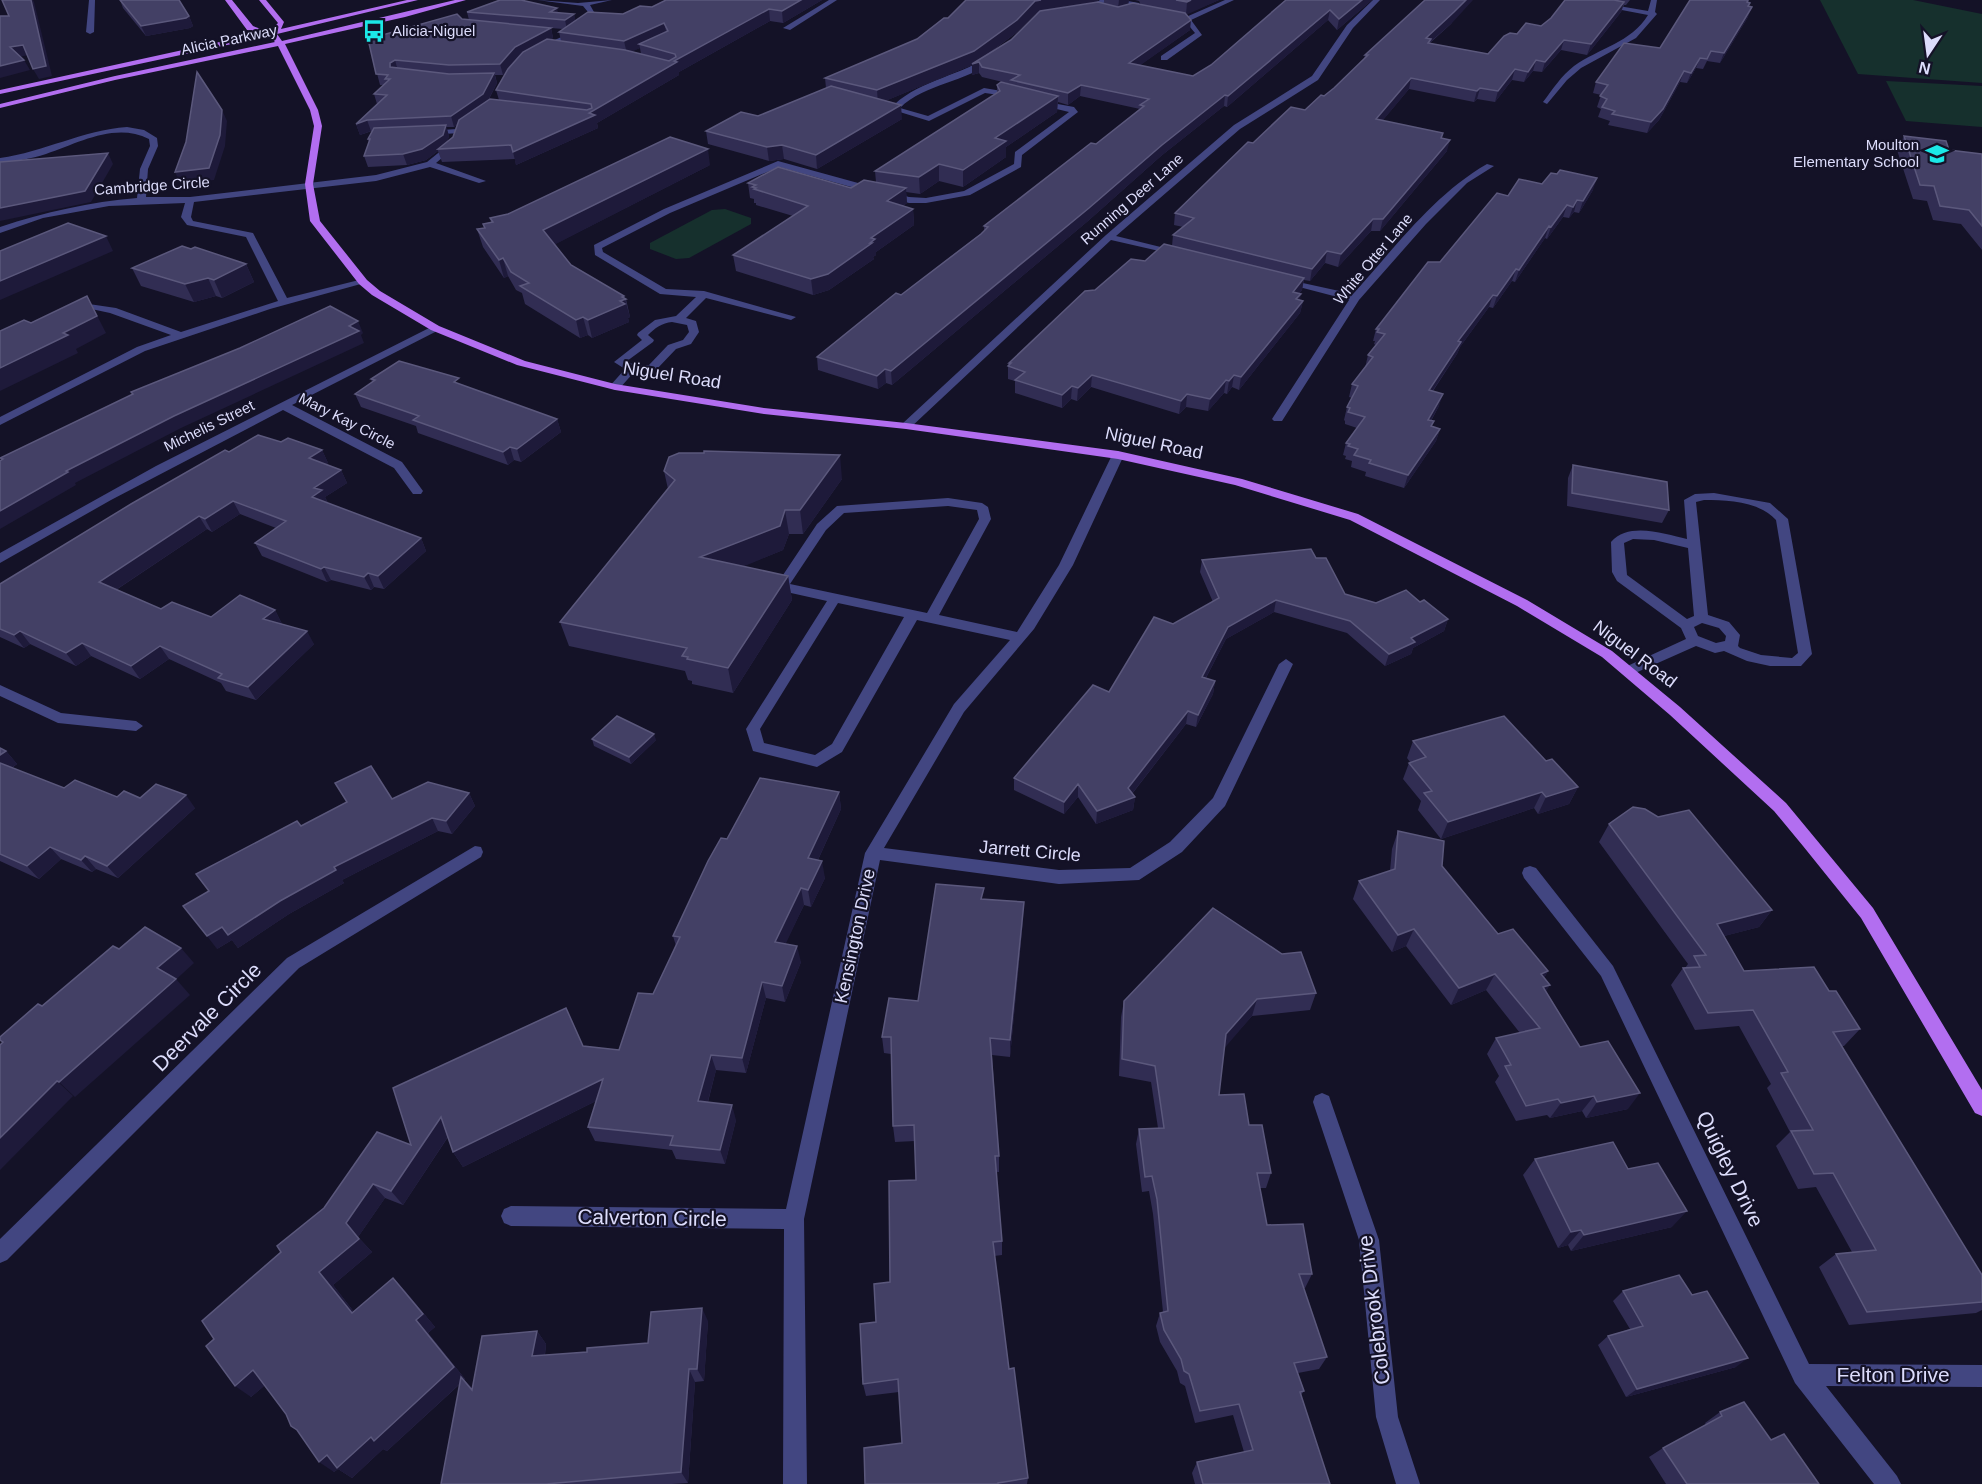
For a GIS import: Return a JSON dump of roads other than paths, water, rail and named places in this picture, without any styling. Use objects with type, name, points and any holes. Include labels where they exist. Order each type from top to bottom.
[{"type":"main road","points":[[228,0],[250,28],[277,39]]},
{"type":"main road","name":"Niguel Road","points":[[264,0],[282,23],[277,39],[314,110],[318,126],[309,184],[315,221],[363,282],[376,293],[435,328],[521,363],[615,387],[764,411],[906,426],[1118,455],[1238,482],[1353,518],[1522,603],[1607,654],[1676,711],[1780,807],[1868,913],[1982,1107]]},
{"type":"main road","name":"Alicia Parkway","points":[[0,92],[89,69],[277,39],[415,0]]},
{"type":"main road","name":"Alicia Parkway","points":[[0,106],[62,89],[277,39],[462,0]]},
{"type":"street","points":[[90,32],[93,0]]},
{"type":"street","points":[[540,0],[589,8],[609,0]]},
{"type":"street","points":[[787,28],[834,0]]},
{"type":"street","points":[[1098,8],[1098,3],[1107,0]]},
{"type":"street","points":[[1125,0],[1137,4],[1135,10]]},
{"type":"street","points":[[1156,14],[1187,20],[1231,0]]},
{"type":"street","name":"Running Deer Lane","points":[[906,426],[1109,237],[1237,127],[1315,78],[1350,27],[1377,0]]},
{"type":"street","points":[[1572,0],[1654,14]]},
{"type":"street","points":[[1547,102],[1567,75],[1631,39],[1648,25],[1654,14],[1654,0]]},
{"type":"street","points":[[530,56],[546,45],[571,34],[590,19],[589,8]]},
{"type":"street","points":[[1086,10],[1098,8],[1112,13],[1135,10],[1145,12]]},
{"type":"street","points":[[1164,58],[1199,33],[1187,20]]},
{"type":"street","points":[[559,33],[571,34]]},
{"type":"street","points":[[546,45],[570,49]]},
{"type":"street","points":[[790,317],[704,294],[664,292],[598,253],[597,247],[667,211],[778,164],[909,200],[947,200],[979,190],[1018,165],[1018,154],[1074,111],[988,90],[933,118],[896,110],[894,107],[978,68],[994,56]]},
{"type":"street","points":[[414,133],[457,131],[466,124]]},
{"type":"street","points":[[0,161],[39,154],[86,136],[128,131],[146,133],[153,138],[154,146],[144,169],[141,200]]},
{"type":"street","points":[[430,164],[452,148],[457,131]]},
{"type":"street","points":[[430,164],[482,180]]},
{"type":"street","name":"Cambridge Circle","points":[[0,230],[41,216],[72,209],[141,200],[190,200],[309,184],[376,178],[430,164]]},
{"type":"street","name":"White Otter Lane","points":[[1278,419],[1355,298],[1422,222],[1464,181],[1490,166]]},
{"type":"street","points":[[190,200],[186,217],[190,223],[250,235],[284,302]]},
{"type":"street","points":[[1109,237],[1188,257]]},
{"type":"street","points":[[1277,279],[1355,298]]},
{"type":"street","points":[[0,422],[141,349],[284,302],[363,282]]},
{"type":"street","points":[[680,318],[704,294]]},
{"type":"street","points":[[86,304],[112,310],[182,336]]},
{"type":"street","points":[[680,318],[692,323],[694,332],[687,342],[672,347],[652,368],[632,368],[619,362],[649,340],[642,335],[649,326],[663,319],[680,318]]},
{"type":"street","name":"Michelis Street","points":[[0,559],[178,457],[285,406],[435,328]]},
{"type":"street","points":[[615,387],[632,368]]},
{"type":"street","name":"Mary Kay Circle","points":[[285,406],[398,465],[417,491]]},
{"type":"street","name":"Kensington Drive","points":[[795,1484],[794,1219],[873,853],[959,708],[1020,637],[1066,565],[1118,455]]},
{"type":"street","points":[[1694,545],[1633,534],[1617,542],[1618,572],[1622,578],[1686,625],[1688,634],[1694,641],[1715,648],[1728,647],[1741,654],[1786,663],[1796,663],[1805,654],[1782,519],[1764,505],[1707,495],[1693,497],[1690,500],[1701,618]]},
{"type":"street","points":[[931,618],[985,519],[982,507],[948,502],[841,509],[821,526],[782,587],[1020,637]]},
{"type":"street","points":[[835,598],[753,729],[758,747],[817,761],[837,748],[913,614]]},
{"type":"street","points":[[1686,625],[1701,618],[1717,622],[1729,630],[1734,639],[1728,647]]},
{"type":"street","points":[[1628,671],[1694,641]]},
{"type":"street","name":"Jarrett Circle","points":[[873,853],[1059,877],[1133,875],[1176,847],[1219,802],[1286,664]]},
{"type":"street","points":[[0,690],[58,718],[136,726]]},
{"type":"street","name":"Deervale Circle","points":[[0,1253],[293,963],[476,852]]},
{"type":"street","name":"Quigley Drive","points":[[1530,873],[1607,971],[1803,1375],[1889,1484]]},
{"type":"street","name":"Colebrook Drive","points":[[1322,1102],[1369,1239],[1387,1417],[1408,1484]]},
{"type":"street","name":"Calverton Circle","points":[[511,1216],[794,1219]]},
{"type":"street","name":"Felton Drive","points":[[1803,1375],[1982,1376]]},
{"type":"place","name":"Alicia-Niguel","points":[[374,31]]},
{"type":"place","name":"Moulton Elementary School","points":[[1937,154]]}]
